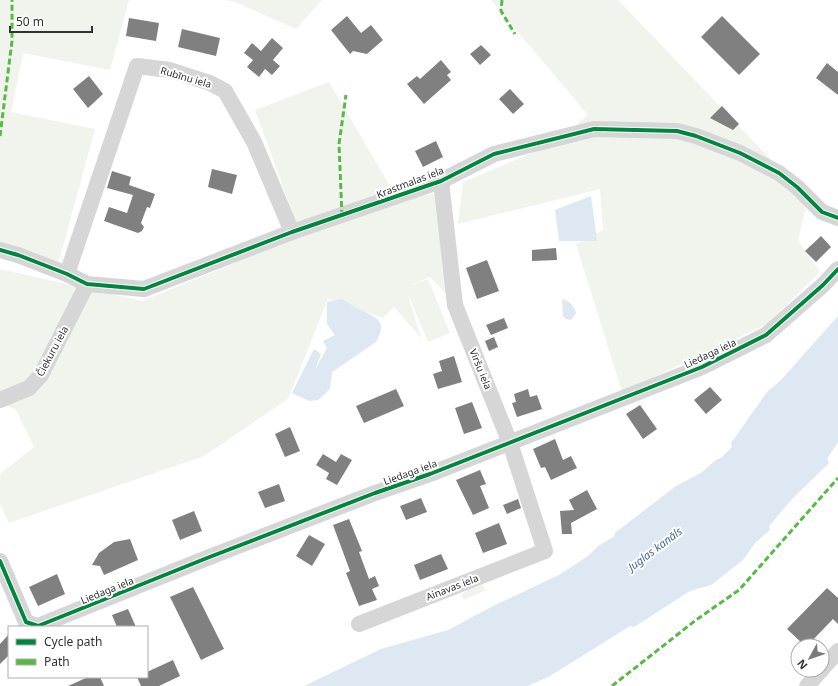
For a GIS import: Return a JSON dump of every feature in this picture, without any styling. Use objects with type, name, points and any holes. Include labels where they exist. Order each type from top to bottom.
[{"type":"street","name":"Rubīnu iela","points":[[67,274],[137,66],[170,70],[210,82],[225,91],[254,142],[292,232]]},
{"type":"street","name":"Krastmalas iela","points":[[0,250],[18,255],[67,274],[87,284],[144,289],[292,232],[441,181],[494,154],[594,129],[677,132],[696,136],[740,153],[778,174],[797,187],[822,212],[838,218]]},
{"type":"street","name":"Viršu iela","points":[[441,181],[455,305],[510,443],[545,551]]},
{"type":"street","name":"Liedaga iela","points":[[0,561],[26,622],[38,626],[702,367],[766,335],[838,269]]},
{"type":"street","name":"Čiekuru iela","points":[[0,400],[29,388],[41,375],[87,284]]},
{"type":"street","name":"Ainavas iela","points":[[359,624],[545,551]]},
{"type":"street","points":[[830,660],[838,651]]},
{"type":"street","points":[[807,686],[814,678]]},
{"type":"shaded area","points":[[0,0],[129,0],[110,70],[23,53],[11,112],[95,129],[57,268],[0,246]]},
{"type":"shaded area","points":[[226,0],[322,0],[296,29],[235,2]]},
{"type":"shaded area","points":[[491,0],[618,0],[808,198],[798,240],[820,272],[767,324],[622,392],[576,244],[603,230],[600,189],[458,224],[463,182],[554,144],[588,115]]},
{"type":"shaded area","points":[[329,82],[397,198],[435,194],[449,297],[430,277],[405,287],[428,279],[450,333],[428,342],[407,292],[421,338],[394,307],[383,318],[328,299],[288,399],[204,456],[9,523],[0,504],[0,474],[34,447],[16,410],[0,402],[0,269],[142,301],[301,236],[255,110]]},
{"type":"shaded area","points":[[482,584],[486,590],[464,600],[461,595],[467,590]]},
{"type":"water","points":[[591,196],[597,241],[559,241],[555,210]]},
{"type":"water","points":[[342,299],[376,318],[381,325],[381,329],[376,342],[332,372],[330,389],[318,400],[309,401],[292,393],[314,349],[321,354],[315,370],[327,348],[323,341],[335,335],[327,324],[327,302]]},
{"type":"water","points":[[562,299],[569,302],[573,306],[576,313],[571,320],[566,319],[563,316]]},
{"type":"water","name":"Juglas kanāls","points":[[838,316],[838,442],[827,459],[829,463],[794,497],[769,526],[770,530],[756,542],[743,560],[711,585],[690,591],[634,627],[630,626],[550,676],[528,686],[304,686],[381,649],[448,630],[495,605],[559,575],[588,556],[598,546],[615,536],[614,534],[620,529],[676,486],[701,473],[716,460],[722,457],[732,447],[731,443],[767,392],[781,380]]},
{"type":"building","points":[[347,16],[361,33],[371,25],[383,40],[367,54],[353,51],[350,54],[331,30]]},
{"type":"building","points":[[722,16],[760,54],[739,75],[701,37]]},
{"type":"building","points":[[129,18],[159,23],[156,41],[126,36]]},
{"type":"building","points":[[182,29],[220,38],[216,56],[178,47]]},
{"type":"building","points":[[272,38],[283,48],[273,60],[280,66],[272,75],[265,69],[259,77],[247,67],[253,60],[244,53],[252,43],[261,51]]},
{"type":"building","points":[[481,45],[491,55],[480,65],[470,54]]},
{"type":"building","points":[[441,60],[451,72],[447,75],[451,80],[424,104],[407,84],[417,76],[420,79]]},
{"type":"building","points":[[827,63],[838,72],[838,95],[816,78]]},
{"type":"building","points":[[89,76],[103,94],[88,108],[73,89]]},
{"type":"building","points":[[510,89],[524,104],[513,114],[499,99]]},
{"type":"building","points":[[722,106],[739,124],[733,130],[710,118]]},
{"type":"building","points":[[436,141],[443,157],[423,167],[415,151]]},
{"type":"building","points":[[212,169],[237,175],[232,194],[208,187]]},
{"type":"building","points":[[112,171],[131,177],[129,185],[155,194],[150,208],[147,207],[141,223],[144,227],[142,231],[138,233],[104,221],[109,207],[127,213],[133,195],[107,188]]},
{"type":"building","points":[[821,236],[831,247],[816,262],[805,251]]},
{"type":"building","points":[[556,248],[557,260],[532,261],[532,250]]},
{"type":"building","points":[[487,260],[499,291],[477,299],[466,268]]},
{"type":"building","points":[[504,318],[508,328],[491,335],[486,325]]},
{"type":"building","points":[[494,337],[498,347],[489,351],[485,341]]},
{"type":"building","points":[[454,356],[462,382],[438,389],[433,374],[442,371],[439,361]]},
{"type":"building","points":[[710,387],[722,400],[706,414],[694,400]]},
{"type":"building","points":[[396,389],[404,406],[364,423],[356,406]]},
{"type":"building","points":[[528,389],[530,397],[537,395],[542,409],[517,417],[512,403],[516,402],[514,394]]},
{"type":"building","points":[[472,402],[482,428],[464,434],[455,408]]},
{"type":"building","points":[[640,405],[657,429],[643,439],[626,414]]},
{"type":"building","points":[[290,427],[300,451],[285,457],[275,434]]},
{"type":"building","points":[[555,439],[563,460],[571,456],[577,468],[551,480],[545,467],[541,468],[533,449]]},
{"type":"building","points":[[323,454],[336,462],[341,454],[352,460],[337,485],[326,479],[329,473],[316,465]]},
{"type":"building","points":[[480,470],[486,484],[480,486],[489,508],[473,515],[456,480]]},
{"type":"building","points":[[279,484],[285,501],[265,508],[258,492]]},
{"type":"building","points":[[587,490],[597,509],[571,523],[572,534],[562,534],[560,511],[574,510],[569,500]]},
{"type":"building","points":[[421,498],[427,512],[406,520],[400,506]]},
{"type":"building","points":[[518,499],[521,508],[507,514],[503,505]]},
{"type":"building","points":[[194,511],[202,531],[180,540],[172,520]]},
{"type":"building","points":[[349,519],[362,551],[359,552],[369,579],[375,576],[379,586],[372,589],[377,600],[359,606],[346,573],[350,571],[333,525]]},
{"type":"building","points":[[499,523],[507,544],[483,553],[475,533]]},
{"type":"building","points":[[309,535],[325,544],[312,566],[296,556]]},
{"type":"building","points":[[130,539],[138,560],[104,575],[100,566],[92,565],[99,553],[114,542]]},
{"type":"building","points":[[441,554],[448,569],[420,580],[414,565]]},
{"type":"building","points":[[57,574],[65,594],[38,606],[29,587]]},
{"type":"building","points":[[193,587],[224,649],[201,660],[170,597]]},
{"type":"building","points":[[827,588],[838,598],[838,624],[833,619],[815,638],[797,638],[787,629]]},
{"type":"building","points":[[128,609],[136,626],[117,626],[112,615]]},
{"type":"building","points":[[8,635],[8,656],[0,664],[0,644]]},
{"type":"building","points":[[173,660],[180,676],[159,686],[141,686],[137,678],[148,678],[148,672]]},
{"type":"building","points":[[86,678],[100,678],[104,686],[68,686]]},
{"type":"marked path","points":[[0,136],[12,41],[12,0]]},
{"type":"marked path","points":[[502,0],[501,11],[515,34]]},
{"type":"marked path","points":[[342,216],[339,144],[346,95]]},
{"type":"marked path","points":[[612,686],[696,620],[739,590],[838,478]]},
{"type":"cycle path","points":[[0,250],[18,255],[67,274],[87,284],[144,289],[292,232],[441,181],[494,154],[594,129],[677,131],[696,136],[740,153],[779,173],[797,187],[822,212],[838,218]]},
{"type":"cycle path","points":[[0,561],[26,622],[38,626],[207,558],[375,493],[430,474],[702,367],[766,335],[823,285],[838,269]]}]
